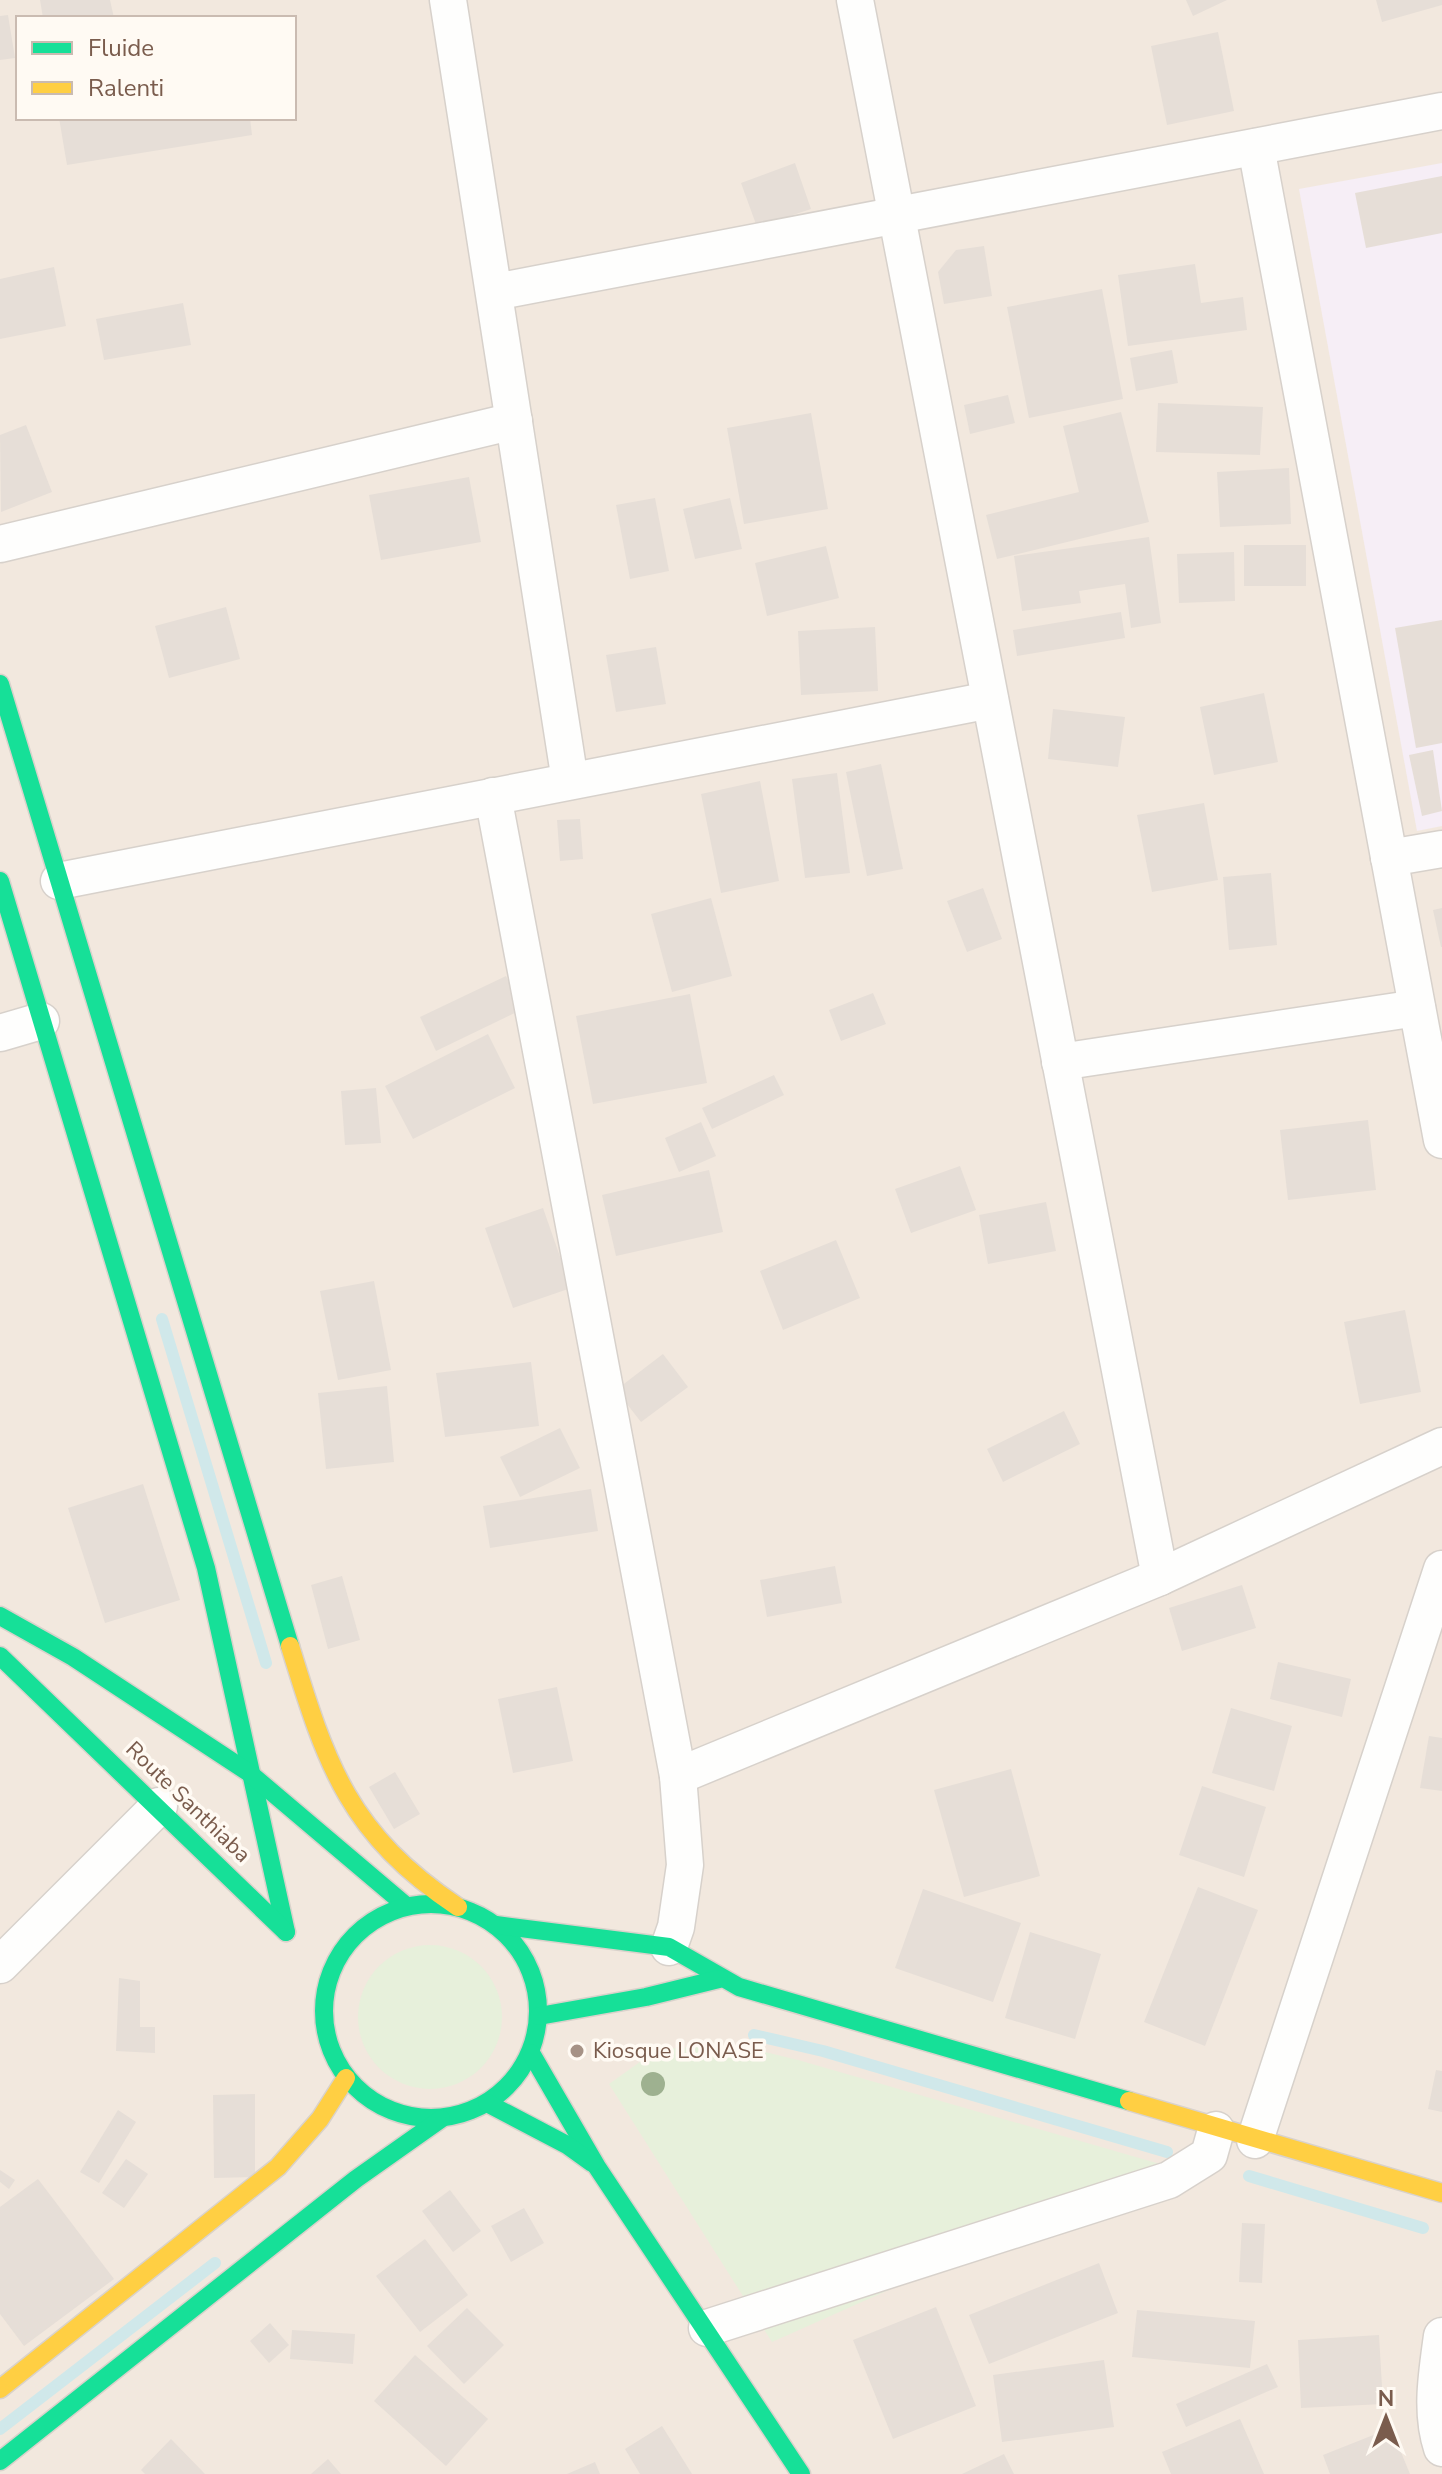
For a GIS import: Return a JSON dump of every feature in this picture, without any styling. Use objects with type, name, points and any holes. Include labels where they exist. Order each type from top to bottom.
[{"type":"street","points":[[448,0],[570,781]]},
{"type":"street","points":[[855,0],[1160,1577]]},
{"type":"street","points":[[495,292],[1442,111]]},
{"type":"street","points":[[1256,147],[1442,1140]]},
{"type":"street","points":[[0,544],[514,421]]},
{"type":"street","points":[[0,684],[323,1751],[333,1778],[385,1850],[413,1879],[458,1907],[496,1925],[669,1947],[697,1961],[719,1979],[1216,2130],[1442,2193]]},
{"type":"street","points":[[59,881],[990,700]]},
{"type":"street","points":[[493,796],[678,1776],[685,1865],[669,1947]]},
{"type":"street","points":[[1389,858],[1442,849]]},
{"type":"street","points":[[0,881],[206,1568],[248,1772]]},
{"type":"street","points":[[1060,1062],[1417,1008]]},
{"type":"street","points":[[0,1033],[41,1021]]},
{"type":"street","points":[[678,1776],[1160,1577],[1442,1446]]},
{"type":"street","points":[[1255,2140],[1442,1569]]},
{"type":"street","name":"Route Santhiaba","points":[[0,1616],[73,1657],[248,1772],[406,1907]]},
{"type":"street","name":"Route Santhiaba","points":[[0,1656],[159,1806],[292,1939],[248,1772]]},
{"type":"street","points":[[0,1965],[159,1806]]},
{"type":"street","points":[[441,2119],[415,2118],[392,2112],[359,2093],[331,2053],[324,2029],[323,1998],[329,1972],[343,1948],[372,1921],[406,1907],[426,1904],[458,1907]]},
{"type":"street","points":[[0,2461],[356,2179],[441,2119],[487,2103],[515,2080],[531,2053],[539,2016],[529,1967],[513,1942],[496,1925]]},
{"type":"street","points":[[312,1975],[323,1998]]},
{"type":"street","points":[[539,2016],[630,2000],[719,1979]]},
{"type":"street","points":[[531,2053],[597,2167],[707,2328],[801,2474]]},
{"type":"street","points":[[0,2389],[278,2167],[320,2119],[346,2078]]},
{"type":"street","points":[[487,2103],[567,2145],[597,2167]]},
{"type":"street","points":[[707,2328],[1169,2180],[1209,2155],[1216,2130]]},
{"type":"street","points":[[1442,2336],[1435,2389],[1436,2431],[1442,2448]]},
{"type":"shaded area","points":[[0,0],[1442,0],[1442,2474],[0,2474]]},
{"type":"shaded area","points":[[1442,163],[1442,826],[1417,831],[1299,189]]},
{"type":"green space","points":[[430,1945],[457,1951],[481,1966],[496,1990],[502,2017],[496,2044],[481,2068],[457,2083],[430,2089],[403,2083],[379,2068],[364,2044],[358,2017],[364,1990],[379,1966],[403,1951]]},
{"type":"green space","points":[[658,2049],[753,2049],[798,2060],[1167,2166],[772,2342],[609,2084]]},
{"type":"building","points":[[40,0],[110,0],[114,16],[43,16]]},
{"type":"building","points":[[1186,0],[1227,0],[1193,16]]},
{"type":"building","points":[[1376,0],[1442,0],[1442,5],[1382,22]]},
{"type":"building","points":[[8,15],[15,58],[0,60],[0,16]]},
{"type":"building","points":[[1218,32],[1234,111],[1167,125],[1151,46]]},
{"type":"building","points":[[59,120],[250,120],[252,135],[67,165]]},
{"type":"building","points":[[795,163],[811,209],[757,227],[741,183]]},
{"type":"building","points":[[1442,176],[1442,233],[1366,248],[1355,193]]},
{"type":"building","points":[[984,246],[992,296],[944,304],[938,272],[956,250]]},
{"type":"building","points":[[1195,264],[1201,303],[1243,297],[1247,330],[1128,346],[1118,275]]},
{"type":"building","points":[[54,267],[66,326],[0,339],[0,279]]},
{"type":"building","points":[[1102,289],[1123,399],[1029,418],[1007,307]]},
{"type":"building","points":[[183,303],[191,345],[104,360],[96,319]]},
{"type":"building","points":[[1172,350],[1178,383],[1136,391],[1130,358]]},
{"type":"building","points":[[1008,395],[1015,423],[970,434],[964,405]]},
{"type":"building","points":[[1158,403],[1263,407],[1260,455],[1156,452]]},
{"type":"building","points":[[1121,412],[1149,522],[997,559],[986,515],[1079,492],[1063,426]]},
{"type":"building","points":[[811,413],[828,509],[744,524],[727,428]]},
{"type":"building","points":[[26,425],[52,492],[1,512],[0,435]]},
{"type":"building","points":[[1289,468],[1291,524],[1220,527],[1217,472]]},
{"type":"building","points":[[469,477],[481,542],[381,560],[369,495]]},
{"type":"building","points":[[655,498],[669,571],[630,579],[616,505]]},
{"type":"building","points":[[730,498],[742,549],[695,559],[683,509]]},
{"type":"building","points":[[1149,537],[1161,623],[1131,628],[1125,584],[1079,591],[1081,603],[1022,611],[1014,556]]},
{"type":"building","points":[[1244,545],[1306,545],[1306,586],[1244,586]]},
{"type":"building","points":[[826,546],[839,598],[767,616],[755,563]]},
{"type":"building","points":[[1234,552],[1235,601],[1179,603],[1177,554]]},
{"type":"building","points":[[226,607],[240,659],[169,678],[155,626]]},
{"type":"building","points":[[1121,612],[1125,638],[1017,656],[1013,630]]},
{"type":"building","points":[[1442,620],[1442,743],[1416,748],[1395,628]]},
{"type":"building","points":[[875,627],[878,691],[801,695],[798,631]]},
{"type":"building","points":[[656,647],[666,704],[616,712],[606,655]]},
{"type":"building","points":[[1264,693],[1278,762],[1214,775],[1200,707]]},
{"type":"building","points":[[1053,709],[1125,717],[1118,767],[1048,759]]},
{"type":"building","points":[[1433,750],[1442,811],[1422,816],[1409,755]]},
{"type":"building","points":[[881,764],[903,869],[867,876],[846,772]]},
{"type":"building","points":[[837,773],[850,873],[805,878],[792,779]]},
{"type":"building","points":[[760,781],[779,881],[721,893],[701,794]]},
{"type":"building","points":[[1204,803],[1218,880],[1152,892],[1137,815]]},
{"type":"building","points":[[580,819],[583,859],[560,861],[557,820]]},
{"type":"building","points":[[1271,873],[1277,945],[1229,950],[1223,877]]},
{"type":"building","points":[[983,888],[1002,939],[967,952],[947,901]]},
{"type":"building","points":[[711,898],[732,976],[672,992],[651,914]]},
{"type":"building","points":[[1442,908],[1442,947],[1441,947],[1433,910]]},
{"type":"building","points":[[506,976],[523,1009],[436,1051],[420,1017]]},
{"type":"building","points":[[873,993],[886,1024],[841,1041],[829,1010]]},
{"type":"building","points":[[690,994],[707,1083],[593,1104],[576,1016]]},
{"type":"building","points":[[488,1034],[515,1088],[413,1139],[385,1086]]},
{"type":"building","points":[[774,1075],[784,1095],[712,1129],[702,1108]]},
{"type":"building","points":[[376,1088],[381,1143],[345,1145],[341,1091]]},
{"type":"building","points":[[1368,1120],[1376,1190],[1288,1200],[1280,1130]]},
{"type":"building","points":[[701,1122],[716,1156],[679,1172],[665,1138]]},
{"type":"building","points":[[960,1166],[976,1210],[911,1233],[895,1189]]},
{"type":"building","points":[[709,1170],[723,1232],[616,1256],[602,1195]]},
{"type":"building","points":[[1046,1202],[1056,1251],[988,1264],[979,1215]]},
{"type":"building","points":[[543,1208],[571,1288],[513,1308],[485,1228]]},
{"type":"building","points":[[836,1240],[860,1298],[783,1330],[760,1271]]},
{"type":"building","points":[[374,1281],[391,1370],[338,1380],[320,1291]]},
{"type":"building","points":[[1405,1310],[1421,1392],[1360,1404],[1344,1322]]},
{"type":"building","points":[[663,1354],[688,1387],[641,1422],[616,1390]]},
{"type":"building","points":[[531,1362],[539,1426],[445,1437],[436,1373]]},
{"type":"building","points":[[387,1386],[394,1462],[326,1469],[318,1393]]},
{"type":"building","points":[[1064,1411],[1080,1444],[1003,1482],[987,1449]]},
{"type":"building","points":[[560,1428],[580,1468],[520,1497],[500,1457]]},
{"type":"building","points":[[143,1484],[180,1600],[105,1623],[68,1508]]},
{"type":"building","points":[[591,1489],[598,1531],[490,1548],[483,1506]]},
{"type":"building","points":[[835,1566],[842,1603],[767,1617],[760,1580]]},
{"type":"building","points":[[342,1576],[360,1640],[328,1649],[311,1585]]},
{"type":"building","points":[[1242,1585],[1256,1628],[1182,1651],[1169,1608]]},
{"type":"building","points":[[1278,1662],[1351,1679],[1342,1717],[1270,1699]]},
{"type":"building","points":[[557,1687],[573,1761],[513,1773],[498,1699]]},
{"type":"building","points":[[1231,1708],[1292,1726],[1274,1791],[1212,1773]]},
{"type":"building","points":[[1429,1736],[1442,1738],[1442,1791],[1420,1788]]},
{"type":"building","points":[[1011,1769],[1040,1876],[964,1897],[934,1790]]},
{"type":"building","points":[[395,1772],[420,1814],[394,1829],[369,1787]]},
{"type":"building","points":[[1202,1786],[1266,1807],[1244,1877],[1179,1855]]},
{"type":"building","points":[[1198,1887],[1258,1910],[1205,2046],[1144,2022]]},
{"type":"building","points":[[923,1889],[1021,1923],[993,2002],[895,1968]]},
{"type":"building","points":[[1030,1932],[1101,1954],[1075,2039],[1005,2018]]},
{"type":"building","points":[[119,1978],[140,1981],[140,2027],[155,2027],[155,2053],[116,2051]]},
{"type":"building","points":[[1436,2070],[1442,2071],[1442,2112],[1428,2109]]},
{"type":"building","points":[[255,2094],[255,2177],[214,2178],[213,2095]]},
{"type":"building","points":[[118,2110],[136,2122],[99,2183],[80,2172]]},
{"type":"building","points":[[126,2159],[148,2174],[124,2208],[102,2193]]},
{"type":"building","points":[[0,2170],[15,2180],[9,2189],[0,2182]]},
{"type":"building","points":[[38,2179],[114,2279],[24,2346],[0,2314],[0,2207]]},
{"type":"building","points":[[450,2190],[481,2231],[453,2252],[422,2211]]},
{"type":"building","points":[[524,2208],[544,2243],[511,2262],[491,2226]]},
{"type":"building","points":[[1242,2223],[1265,2224],[1262,2283],[1239,2282]]},
{"type":"building","points":[[425,2239],[468,2295],[420,2332],[376,2276]]},
{"type":"building","points":[[1099,2263],[1118,2313],[989,2364],[969,2315]]},
{"type":"building","points":[[936,2307],[976,2406],[893,2439],[853,2340]]},
{"type":"building","points":[[467,2308],[504,2345],[464,2384],[427,2346]]},
{"type":"building","points":[[1137,2310],[1255,2321],[1250,2368],[1132,2357]]},
{"type":"building","points":[[270,2323],[289,2345],[269,2363],[250,2341]]},
{"type":"building","points":[[292,2330],[355,2334],[353,2364],[290,2359]]},
{"type":"building","points":[[1379,2335],[1383,2404],[1301,2408],[1298,2340]]},
{"type":"building","points":[[415,2355],[488,2419],[446,2466],[374,2401]]},
{"type":"building","points":[[1104,2360],[1114,2427],[1002,2442],[993,2375]]},
{"type":"building","points":[[1267,2364],[1278,2387],[1186,2427],[1176,2404]]},
{"type":"building","points":[[1240,2419],[1264,2474],[1171,2474],[1162,2452]]},
{"type":"building","points":[[662,2426],[692,2474],[640,2474],[625,2449]]},
{"type":"building","points":[[1391,2428],[1410,2474],[1330,2474],[1323,2455]]},
{"type":"building","points":[[171,2439],[205,2474],[145,2474],[141,2470]]},
{"type":"building","points":[[1004,2454],[1014,2474],[962,2474]]},
{"type":"building","points":[[328,2459],[341,2474],[311,2474]]},
{"type":"building","points":[[595,2462],[600,2474],[567,2474]]},
{"type":"waterway","points":[[162,1319],[266,1663]]},
{"type":"waterway","points":[[754,2035],[823,2051],[1167,2152]]},
{"type":"waterway","points":[[1249,2176],[1423,2228]]},
{"type":"waterway","points":[[0,2429],[215,2263]]},
{"type":"traffic: fast","points":[[0,684],[290,1646]]},
{"type":"traffic: fast","points":[[0,881],[206,1568],[286,1932]]},
{"type":"traffic: fast","points":[[0,1616],[73,1657],[248,1772],[404,1904]]},
{"type":"traffic: fast","points":[[0,1656],[286,1932]]},
{"type":"traffic: fast","points":[[431,1904],[472,1912],[507,1935],[530,1970],[538,2011],[530,2052],[507,2087],[472,2110],[431,2118],[390,2110],[355,2087],[332,2052],[324,2011],[332,1970],[355,1935],[390,1912],[431,1904]]},
{"type":"traffic: fast","points":[[496,1925],[669,1947],[739,1987],[1129,2101]]},
{"type":"traffic: fast","points":[[539,2016],[646,1997],[719,1979]]},
{"type":"traffic: fast","points":[[531,2053],[597,2167],[801,2474]]},
{"type":"traffic: fast","points":[[487,2103],[567,2145],[592,2163]]},
{"type":"traffic: fast","points":[[0,2461],[356,2179],[441,2119]]},
{"type":"traffic: slow","points":[[290,1646],[317,1728],[347,1794],[391,1852],[421,1880],[458,1907]]},
{"type":"traffic: slow","points":[[0,2389],[278,2167],[320,2119],[346,2078]]},
{"type":"traffic: slow","points":[[1129,2101],[1442,2193]]},
{"type":"place","name":"Kiosque LONASE","points":[[577,2051]]}]
